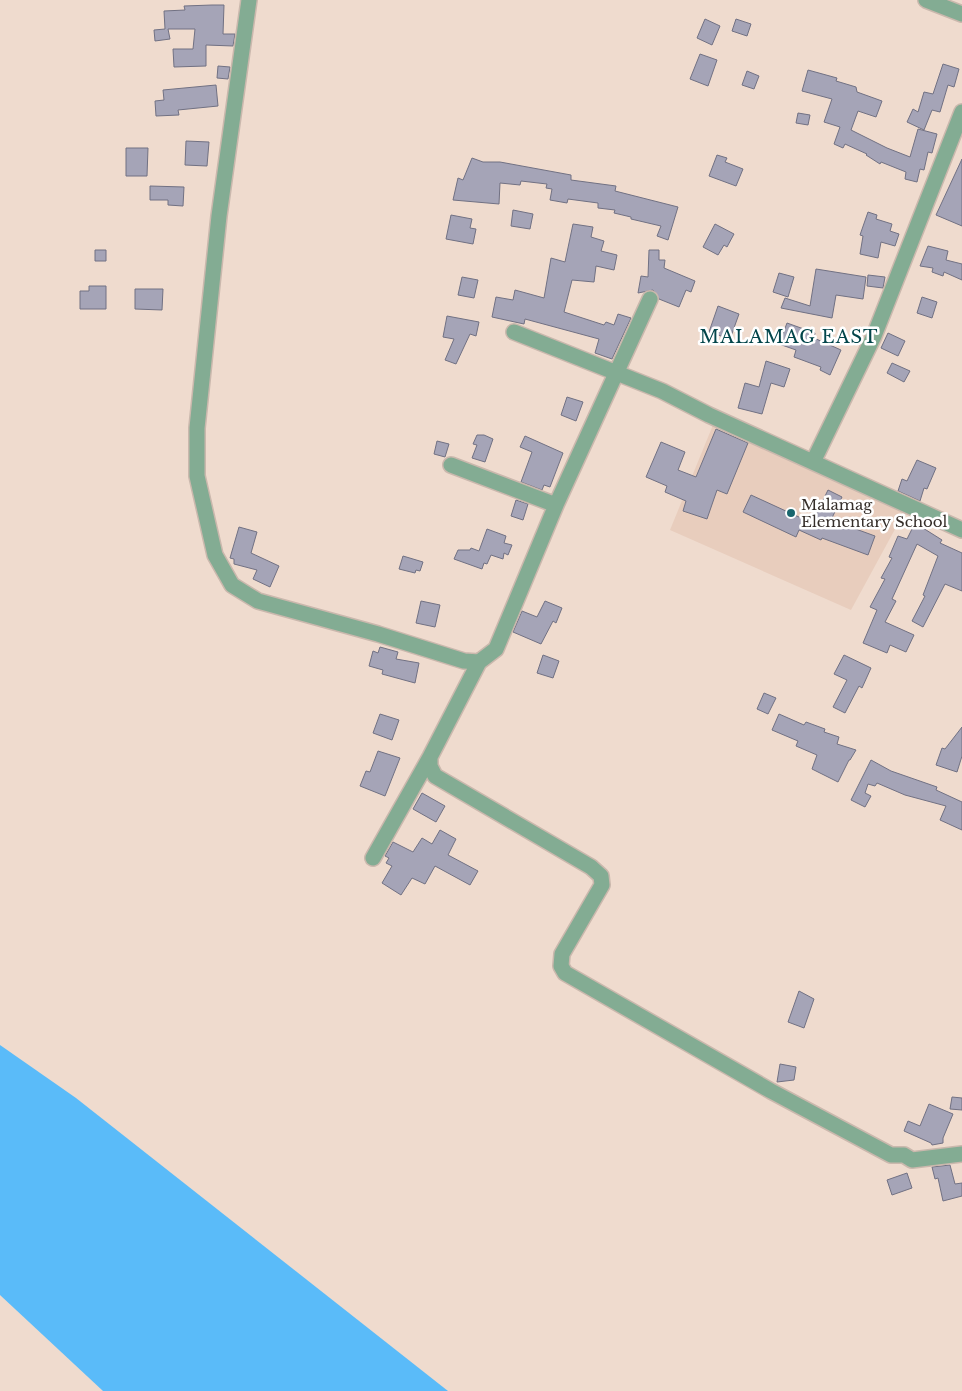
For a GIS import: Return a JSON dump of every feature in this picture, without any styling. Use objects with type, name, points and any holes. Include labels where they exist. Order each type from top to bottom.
[{"type":"street","points":[[249,0],[219,216],[196,428],[197,476],[215,555],[232,586],[258,601],[378,634],[464,661],[479,662]]},
{"type":"street","points":[[926,0],[962,14]]},
{"type":"street","points":[[813,462],[874,336],[962,112]]},
{"type":"street","points":[[373,858],[430,757],[479,662],[496,648],[556,505],[650,300]]},
{"type":"street","points":[[514,332],[662,391],[709,415],[962,530]]},
{"type":"street","points":[[451,465],[556,505]]},
{"type":"street","points":[[430,757],[430,766],[435,776],[591,867],[601,876],[602,885],[562,954],[560,966],[565,973],[771,1091],[890,1155],[904,1155],[912,1160],[962,1154]]},
{"type":"shaded area","name":"Malamag Elementary School","points":[[713,425],[906,509],[851,610],[670,530]]},
{"type":"water","points":[[0,1045],[76,1098],[448,1391],[103,1391],[0,1295]]},
{"type":"building","points":[[224,5],[223,34],[235,34],[233,46],[206,45],[206,66],[174,67],[173,49],[193,49],[195,29],[168,29],[170,39],[155,41],[154,30],[165,29],[164,11],[185,10],[184,6]]},
{"type":"building","points":[[705,19],[720,26],[712,45],[697,38]]},
{"type":"building","points":[[736,19],[751,24],[747,36],[732,31]]},
{"type":"building","points":[[700,54],[717,60],[708,86],[690,79]]},
{"type":"building","points":[[943,64],[959,69],[954,87],[948,85],[940,112],[932,110],[924,130],[907,122],[913,109],[918,112],[924,92],[933,94]]},
{"type":"building","points":[[218,66],[230,67],[228,79],[217,78]]},
{"type":"building","points":[[808,70],[837,78],[836,81],[856,87],[857,92],[882,101],[876,117],[858,111],[851,130],[887,148],[910,157],[918,129],[937,134],[932,153],[928,152],[924,170],[920,169],[917,182],[905,179],[906,172],[881,162],[880,164],[867,154],[845,144],[843,148],[834,144],[840,127],[824,122],[832,99],[802,91]]},
{"type":"building","points":[[747,71],[759,76],[754,89],[742,85]]},
{"type":"building","points":[[216,85],[218,106],[178,110],[179,115],[156,116],[155,101],[164,100],[163,90]]},
{"type":"building","points":[[798,113],[810,115],[808,125],[796,123]]},
{"type":"building","points":[[186,141],[209,142],[207,166],[185,165]]},
{"type":"building","points":[[126,148],[148,148],[147,176],[126,176]]},
{"type":"building","points":[[717,155],[727,158],[725,162],[743,169],[736,186],[709,176]]},
{"type":"building","points":[[472,158],[483,162],[500,162],[571,175],[571,180],[616,186],[615,191],[678,207],[668,240],[657,236],[661,226],[631,219],[631,217],[614,213],[615,210],[598,208],[598,203],[568,199],[567,203],[550,200],[552,189],[546,188],[547,184],[521,181],[520,185],[500,183],[499,204],[453,200],[458,178],[463,180]]},
{"type":"building","points":[[962,159],[962,226],[936,215]]},
{"type":"building","points":[[150,186],[184,187],[183,206],[168,205],[168,200],[150,200]]},
{"type":"building","points":[[513,210],[533,214],[530,229],[511,226]]},
{"type":"building","points":[[868,212],[877,215],[876,219],[892,224],[890,231],[899,234],[895,246],[881,242],[878,258],[860,254],[863,236],[860,235]]},
{"type":"building","points":[[451,215],[472,219],[470,228],[476,229],[473,244],[446,239]]},
{"type":"building","points":[[573,224],[593,227],[591,237],[604,241],[601,251],[617,255],[614,270],[596,266],[594,282],[572,280],[564,312],[604,325],[606,322],[614,325],[618,314],[631,318],[612,359],[595,353],[599,339],[525,319],[524,324],[492,317],[496,297],[513,300],[515,290],[544,298],[551,258],[565,262]]},
{"type":"building","points":[[715,224],[734,234],[727,247],[724,245],[718,255],[703,247]]},
{"type":"building","points":[[928,246],[948,251],[946,260],[962,264],[962,280],[944,272],[943,276],[932,272],[933,268],[920,266]]},
{"type":"building","points":[[95,250],[106,250],[106,261],[95,261]]},
{"type":"building","points":[[649,250],[659,250],[659,260],[665,260],[664,268],[695,281],[691,292],[686,290],[679,307],[659,299],[653,290],[638,293],[641,276],[648,277]]},
{"type":"building","points":[[816,269],[866,277],[863,299],[836,295],[832,318],[781,308],[785,298],[810,306]]},
{"type":"building","points":[[779,273],[794,277],[788,297],[773,292]]},
{"type":"building","points":[[868,275],[885,277],[883,288],[867,286]]},
{"type":"building","points":[[462,277],[478,280],[474,298],[458,295]]},
{"type":"building","points":[[89,286],[106,286],[106,309],[80,309],[80,291],[89,291]]},
{"type":"building","points":[[135,289],[163,289],[162,310],[135,309]]},
{"type":"building","points":[[922,297],[937,302],[932,318],[917,313]]},
{"type":"building","points":[[718,306],[739,314],[730,339],[709,332]]},
{"type":"building","points":[[447,316],[479,322],[476,336],[470,334],[456,364],[445,360],[454,339],[443,337]]},
{"type":"building","points":[[787,323],[815,333],[814,338],[841,350],[830,375],[820,370],[821,367],[794,357],[796,350],[779,344]]},
{"type":"building","points":[[888,333],[905,341],[898,356],[881,348]]},
{"type":"building","points":[[766,361],[790,369],[784,387],[771,383],[762,414],[738,408],[745,383],[759,387]]},
{"type":"building","points":[[892,363],[910,371],[904,382],[887,373]]},
{"type":"building","points":[[567,397],[583,402],[576,421],[561,415]]},
{"type":"building","points":[[716,429],[748,443],[727,494],[717,490],[707,519],[683,511],[686,501],[665,492],[667,486],[646,477],[661,442],[685,452],[678,470],[696,477]]},
{"type":"building","points":[[477,435],[484,435],[493,439],[485,462],[472,458],[477,445],[473,444]]},
{"type":"building","points":[[525,436],[563,453],[550,487],[544,485],[542,490],[521,482],[532,452],[520,447]]},
{"type":"building","points":[[437,441],[449,444],[445,457],[434,454]]},
{"type":"building","points":[[917,460],[936,468],[927,489],[924,488],[920,501],[898,491],[902,479],[907,481]]},
{"type":"building","points":[[828,490],[842,497],[831,520],[875,536],[868,555],[822,538],[821,540],[799,530],[796,537],[743,512],[751,495],[812,523]]},
{"type":"building","points":[[516,500],[528,504],[523,520],[511,516]]},
{"type":"building","points":[[915,523],[942,540],[940,543],[962,553],[962,591],[945,584],[923,627],[912,621],[925,596],[923,595],[938,556],[917,544],[892,599],[896,601],[885,622],[914,635],[906,652],[890,645],[887,653],[863,643],[877,610],[870,607],[885,579],[881,578],[892,558],[889,557],[898,536],[907,539]]},
{"type":"building","points":[[239,527],[257,532],[251,553],[279,566],[270,587],[253,579],[257,570],[234,564],[234,559],[230,558]]},
{"type":"building","points":[[487,529],[506,536],[504,543],[512,545],[508,555],[504,553],[503,559],[491,555],[487,564],[484,563],[482,569],[454,559],[458,550],[470,550],[471,548],[479,551]]},
{"type":"building","points":[[403,556],[423,562],[420,571],[416,570],[415,573],[399,569]]},
{"type":"building","points":[[421,601],[440,605],[435,627],[416,623]]},
{"type":"building","points":[[545,601],[562,608],[556,623],[553,621],[541,644],[513,632],[522,611],[537,617]]},
{"type":"building","points":[[380,647],[398,652],[396,659],[419,663],[415,683],[382,674],[383,670],[369,666],[373,651],[378,653]]},
{"type":"building","points":[[543,655],[559,661],[553,678],[537,673]]},
{"type":"building","points":[[844,655],[871,668],[862,688],[859,686],[845,713],[833,707],[847,680],[834,674]]},
{"type":"building","points":[[764,693],[776,698],[768,714],[757,709]]},
{"type":"building","points":[[380,714],[399,720],[392,740],[373,733]]},
{"type":"building","points":[[779,714],[804,725],[806,722],[825,729],[824,732],[839,737],[837,744],[856,750],[838,782],[812,769],[817,755],[796,746],[798,741],[772,730]]},
{"type":"building","points":[[962,727],[962,756],[957,772],[936,765],[942,748],[945,749]]},
{"type":"building","points":[[378,751],[400,758],[385,796],[360,786],[366,771],[370,772]]},
{"type":"building","points":[[871,760],[891,771],[937,787],[936,790],[962,802],[962,830],[940,820],[946,806],[905,795],[877,783],[875,786],[868,784],[865,793],[871,796],[865,807],[851,800]]},
{"type":"building","points":[[422,793],[445,806],[436,822],[413,809]]},
{"type":"building","points":[[440,830],[456,839],[448,855],[478,871],[470,885],[435,866],[425,884],[412,878],[401,895],[382,883],[392,866],[386,863],[389,858],[385,856],[393,842],[413,852],[422,838],[432,844]]},
{"type":"building","points":[[799,991],[814,999],[804,1028],[788,1022]]},
{"type":"building","points":[[780,1064],[796,1067],[794,1080],[777,1082]]},
{"type":"building","points":[[952,1097],[962,1098],[962,1110],[950,1109]]},
{"type":"building","points":[[929,1104],[953,1114],[943,1138],[943,1143],[932,1145],[904,1131],[908,1121],[920,1126]]},
{"type":"building","points":[[950,1165],[955,1184],[962,1183],[962,1196],[943,1201],[938,1178],[935,1179],[932,1167]]},
{"type":"building","points":[[907,1173],[912,1188],[892,1195],[887,1180]]},
{"type":"place","name":"Malamag Elementary School","points":[[791,513]]},
{"type":"district","name":"MALAMAG EAST","points":[[789,337]]}]
